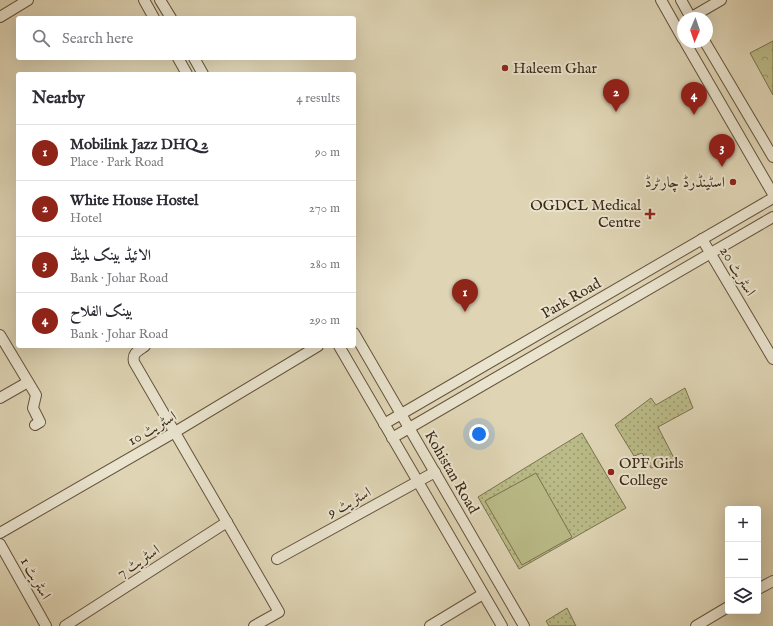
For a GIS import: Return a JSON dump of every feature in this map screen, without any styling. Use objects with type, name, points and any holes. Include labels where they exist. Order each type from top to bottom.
[{"type":"street","points":[[0,17],[28,0]]},
{"type":"street","points":[[144,0],[153,16]]},
{"type":"street","points":[[160,0],[170,16]]},
{"type":"street","points":[[660,0],[677,13]]},
{"type":"street","points":[[681,0],[684,12]]},
{"type":"street","points":[[700,12],[721,0]]},
{"type":"street","points":[[688,48],[773,194]]},
{"type":"street","points":[[709,48],[773,157]]},
{"type":"street","points":[[179,60],[186,72]]},
{"type":"street","points":[[195,60],[199,72]]},
{"type":"street","name":"Park Road","points":[[384,424],[773,198]]},
{"type":"street","points":[[392,438],[773,217]]},
{"type":"street","name":"اسٹریٹ 20","points":[[702,239],[773,359]]},
{"type":"street","points":[[0,335],[36,396],[33,408],[40,422],[35,425]]},
{"type":"street","name":"Kohistan Road","points":[[356,336],[524,626]]},
{"type":"street","points":[[141,348],[135,353],[133,357],[134,362],[279,612],[254,626]]},
{"type":"street","name":"اسٹریٹ 10","points":[[0,533],[175,432],[315,348]]},
{"type":"street","points":[[340,348],[502,626]]},
{"type":"street","points":[[0,398],[28,382]]},
{"type":"street","name":"اسٹریٹ 9","points":[[277,559],[435,472]]},
{"type":"street","name":"اسٹریٹ 7","points":[[65,626],[228,522]]},
{"type":"street","name":"اسٹریٹ 1","points":[[0,544],[46,626]]},
{"type":"street","points":[[761,587],[773,580]]},
{"type":"street","points":[[430,626],[483,594]]},
{"type":"street","points":[[696,626],[725,609]]},
{"type":"green space","points":[[773,41],[773,95],[750,53]]},
{"type":"green space","points":[[685,388],[693,408],[658,427],[676,462],[651,468],[642,453],[634,456],[615,425],[651,398],[656,405]]},
{"type":"green space","points":[[582,433],[626,508],[519,569],[478,497]]},
{"type":"green space","points":[[536,473],[572,537],[522,565],[485,501]]},
{"type":"green space","points":[[567,608],[576,626],[549,626],[546,621]]},
{"type":"place","name":"Haleem Ghar","points":[[505,68]]},
{"type":"place","name":"White House Hostel","points":[[616,112]]},
{"type":"place","name":"بینک الفلاح","points":[[694,115]]},
{"type":"place","name":"الائیڈ بینک لمیٹڈ","points":[[722,167]]},
{"type":"place","name":"اسٹینڈرڈ چارٹرڈ","points":[[733,182]]},
{"type":"place","name":"OGDCL Medical Centre","points":[[650,214]]},
{"type":"place","name":"Mobilink Jazz DHQ 2","points":[[465,312]]},
{"type":"place","name":"OPF Girls College","points":[[611,472]]}]
